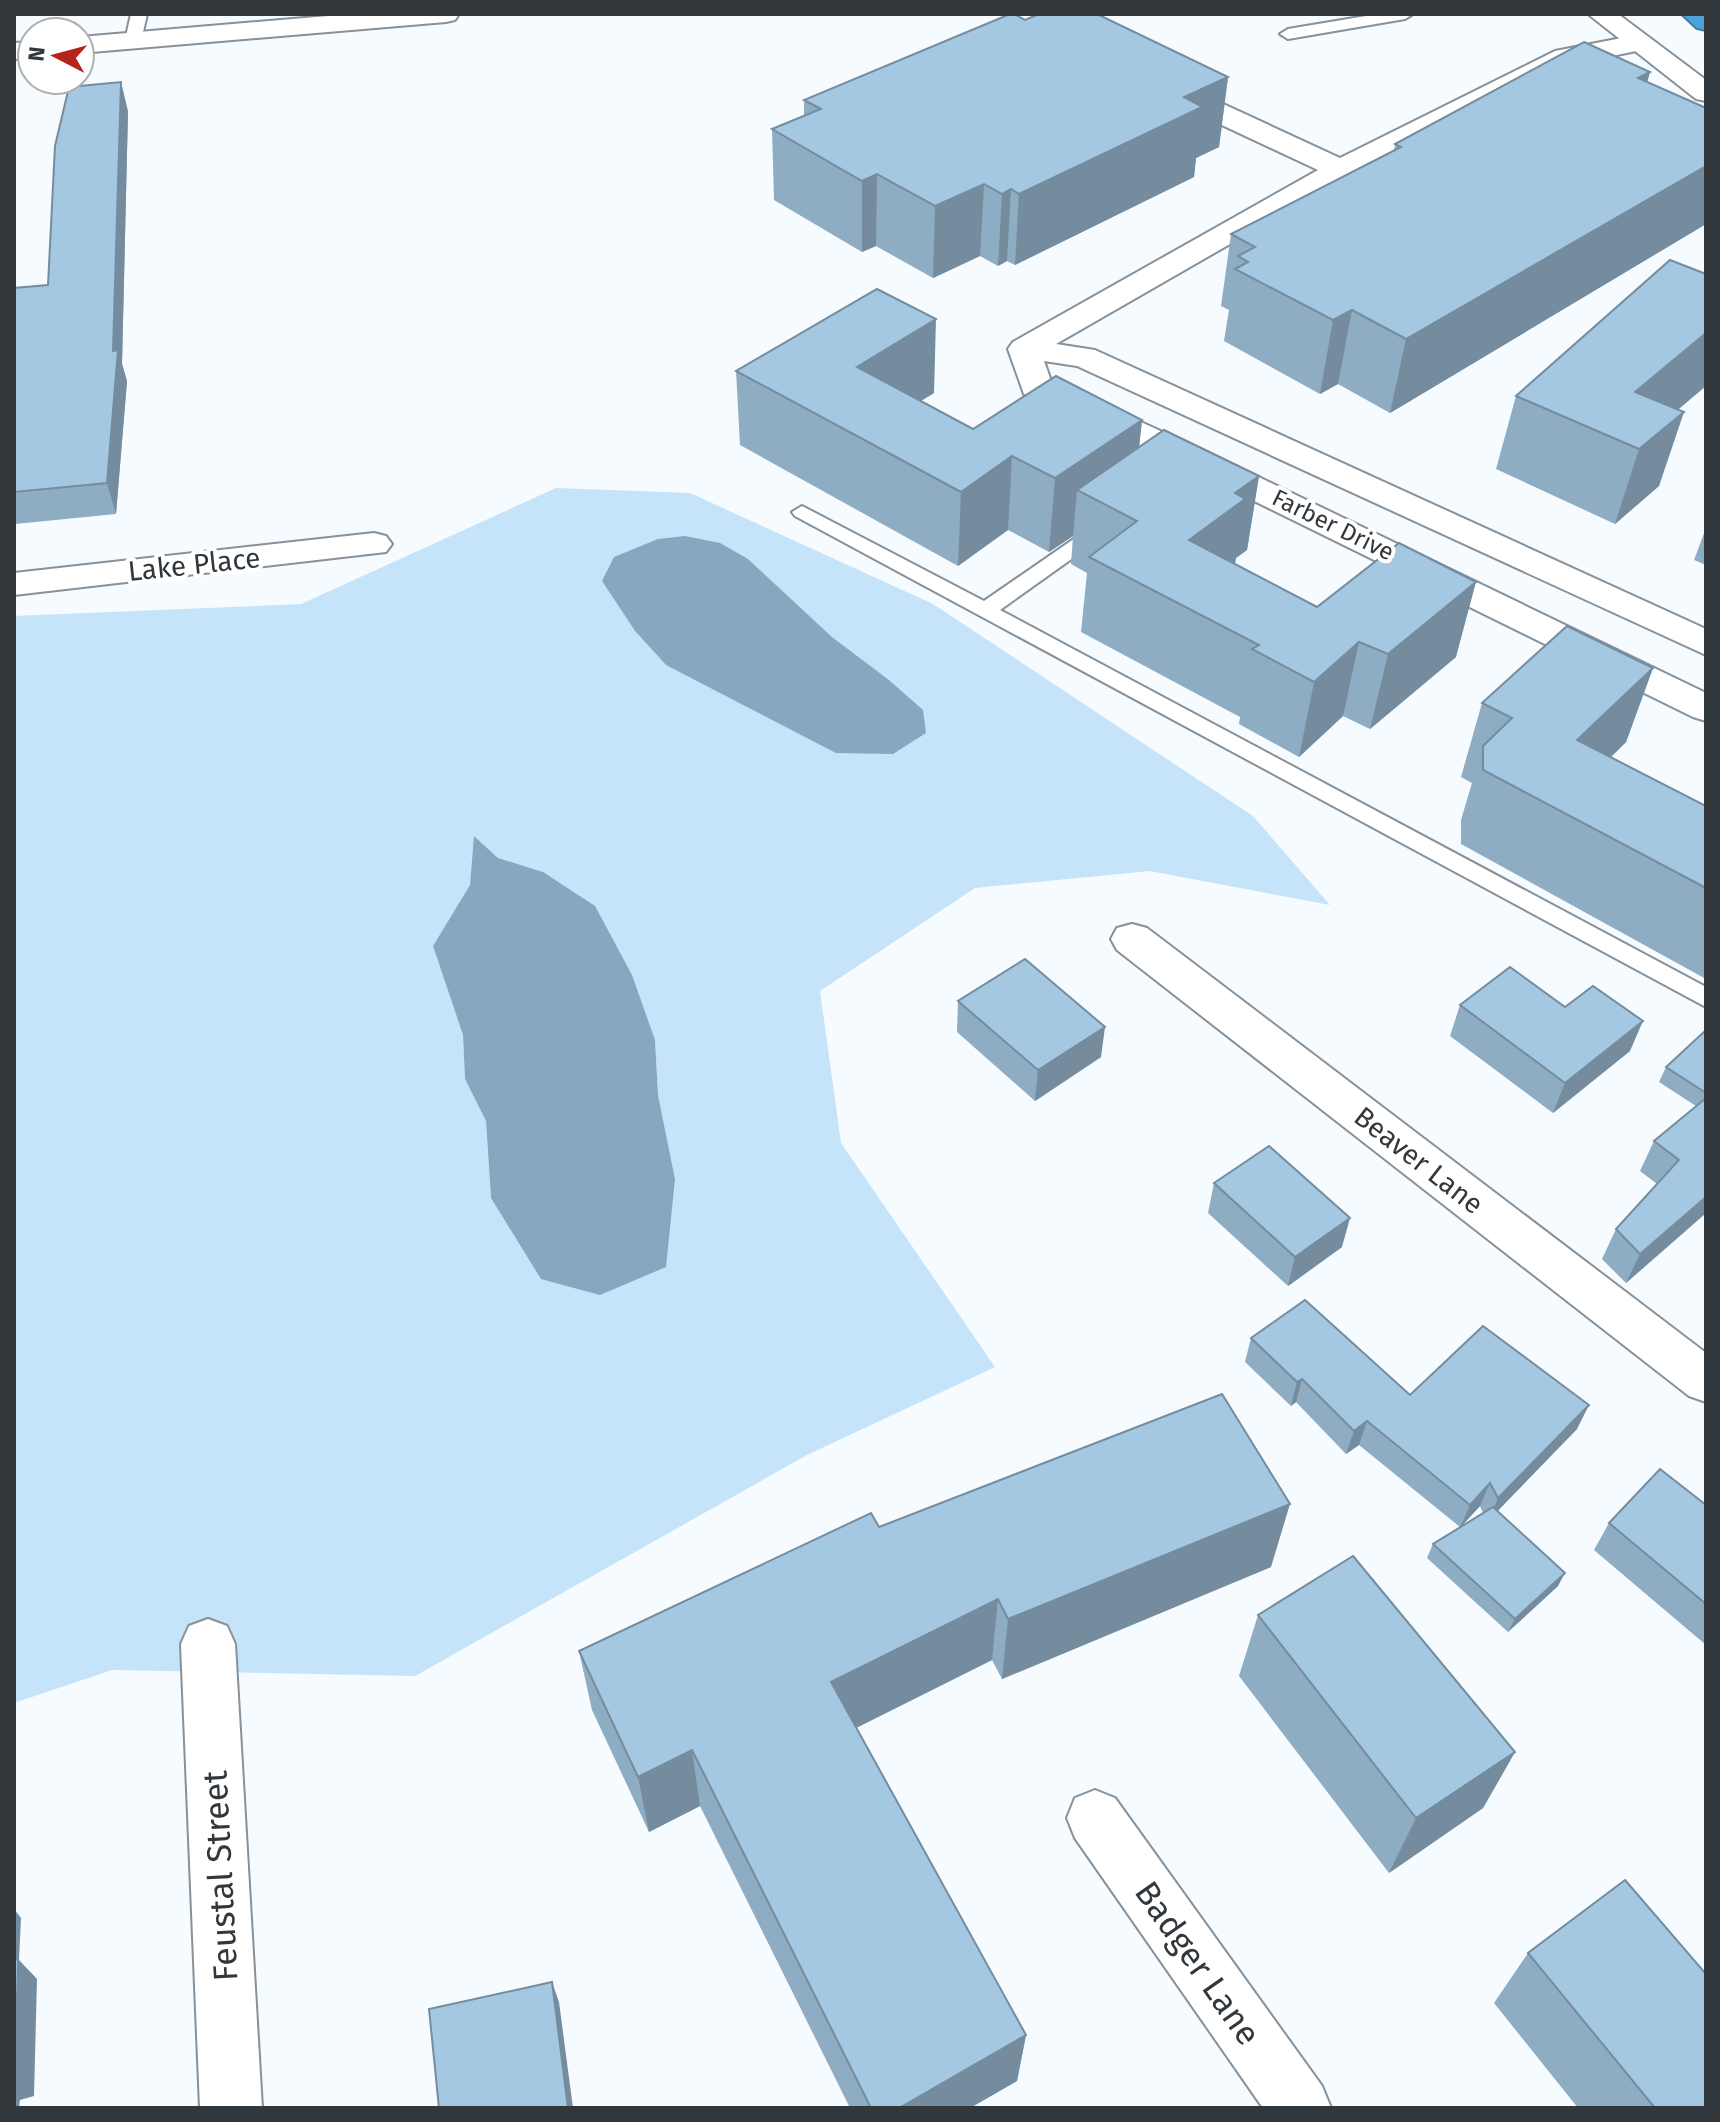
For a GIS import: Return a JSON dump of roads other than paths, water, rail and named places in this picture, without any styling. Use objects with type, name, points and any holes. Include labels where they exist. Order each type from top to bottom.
[{"type":"highway","points":[[1695,14],[1706,22]]},
{"type":"street","points":[[96,44],[446,14]]},
{"type":"street","points":[[1601,14],[1706,93]]},
{"type":"street","points":[[1024,349],[1340,169],[1565,57],[1637,43]]},
{"type":"street","points":[[1146,78],[1340,169]]},
{"type":"street","name":"Farber Drive","points":[[1706,643],[1246,428],[1084,357],[1024,349],[1036,387],[1187,469],[1706,708]]},
{"type":"street","name":"Lake Place","points":[[14,584],[374,544]]},
{"type":"street","name":"Beaver Lane","points":[[1132,939],[1706,1381]]},
{"type":"street","name":"Feustal Street","points":[[208,1644],[231,2108]]},
{"type":"street","name":"Badger Lane","points":[[1095,1818],[1300,2108]]},
{"type":"lane","points":[[133,41],[139,14]]},
{"type":"lane","points":[[1288,34],[1405,14]]},
{"type":"lane","points":[[802,512],[1706,998]]},
{"type":"lane","points":[[985,610],[1112,521]]}]
